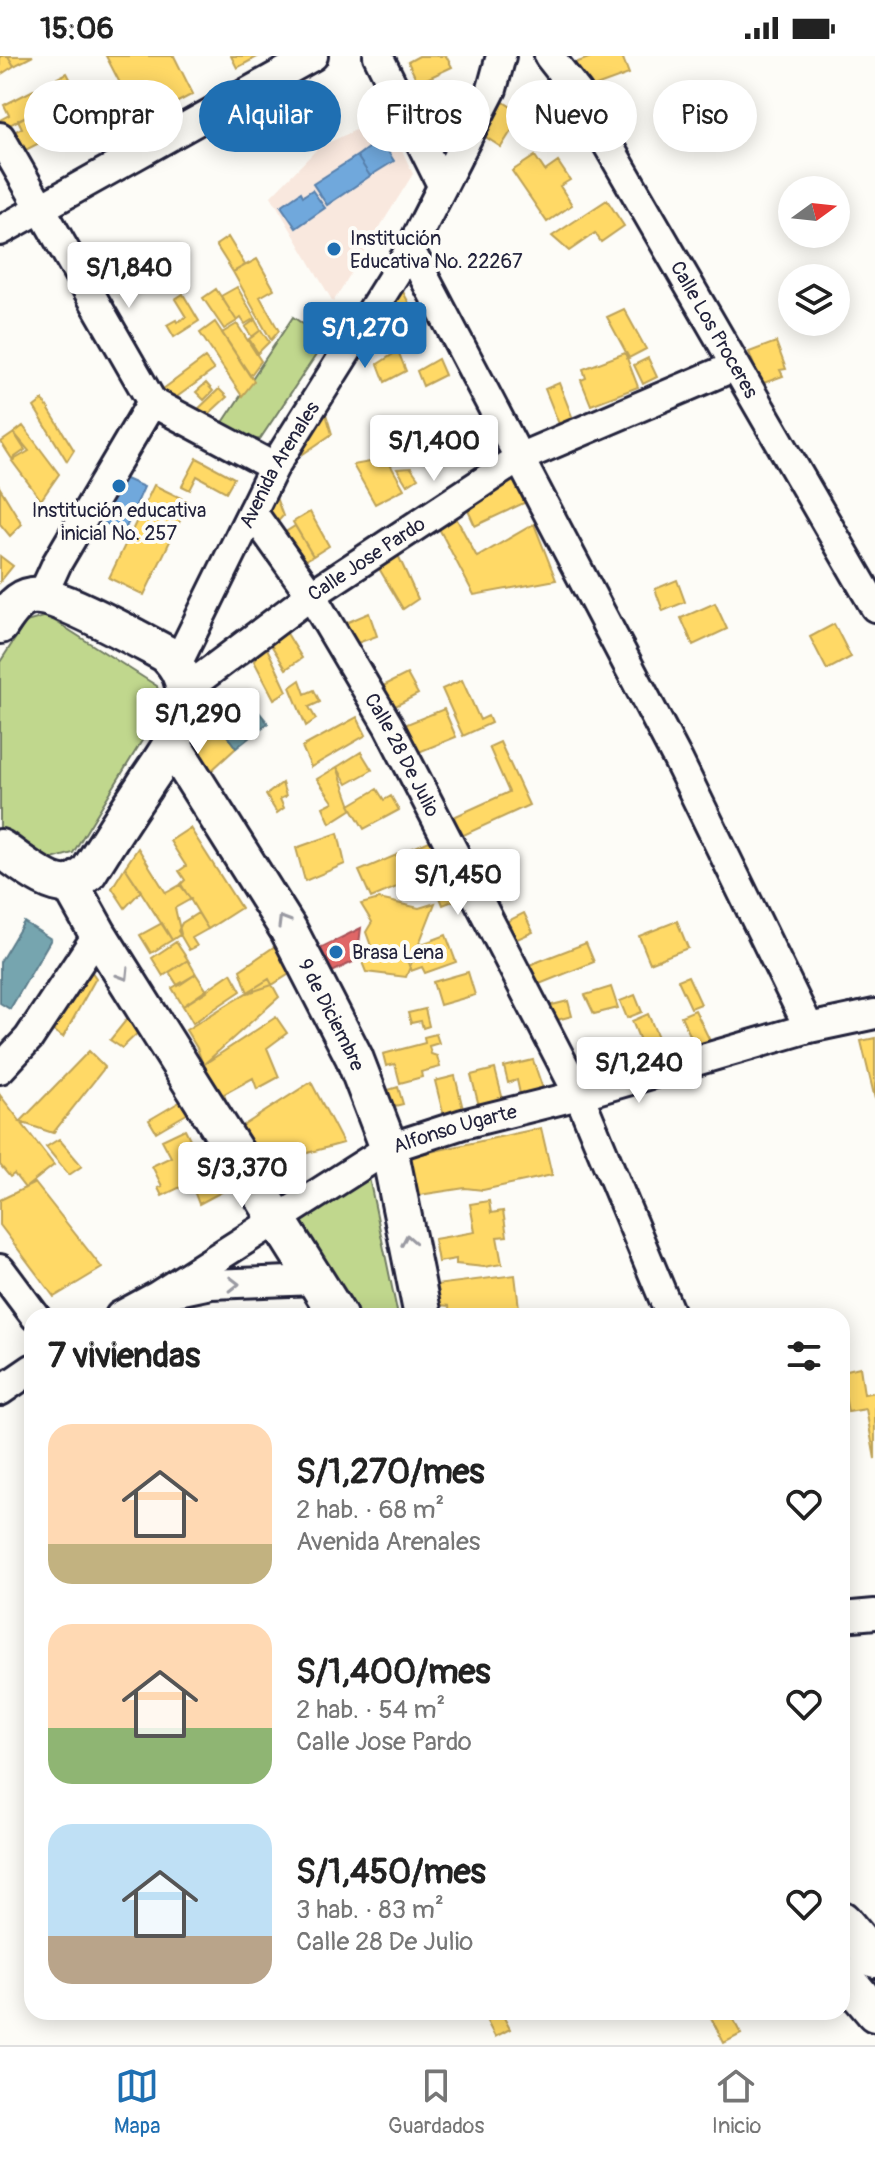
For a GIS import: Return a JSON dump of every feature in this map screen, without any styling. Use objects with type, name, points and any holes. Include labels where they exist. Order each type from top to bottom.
[{"type":"main road","points":[[0,625],[22,600],[31,596],[55,598],[166,654],[181,677],[185,705],[183,718],[171,743],[88,873],[70,884],[47,880],[0,848]]},
{"type":"main road","name":"9 de Diciembre","points":[[171,743],[288,929],[354,1057],[389,1148],[421,1308]]},
{"type":"main road","points":[[70,884],[98,934],[333,1308]]},
{"type":"main road","points":[[850,1929],[875,1959]]},
{"type":"main road","points":[[850,1983],[875,2013]]},
{"type":"street","points":[[0,231],[313,56]]},
{"type":"street","points":[[378,56],[442,185]]},
{"type":"street","name":"Avenida Arenales","points":[[181,677],[274,467],[410,250],[492,89],[501,56]]},
{"type":"street","name":"Calle Los Proceres","points":[[549,56],[578,93],[875,607]]},
{"type":"street","points":[[0,137],[152,402],[274,467]]},
{"type":"street","points":[[410,250],[678,760],[809,1028]]},
{"type":"street","name":"Calle Jose Pardo","points":[[181,677],[519,458],[735,366]]},
{"type":"street","points":[[42,596],[57,563],[152,402]]},
{"type":"street","name":"Calle 28 De Julio","points":[[252,512],[311,595],[388,725],[579,1095],[668,1308]]},
{"type":"street","points":[[0,1069],[29,1038],[98,934]]},
{"type":"street","name":"Alfonso Ugarte","points":[[135,1308],[389,1148],[463,1124],[579,1095],[809,1028],[875,1014]]},
{"type":"street","points":[[0,1269],[29,1308]]},
{"type":"street","points":[[157,1296],[211,1284],[316,1280]]},
{"type":"street","points":[[0,1391],[24,1374]]},
{"type":"street","points":[[850,1616],[875,1614]]},
{"type":"shaded area","name":"Institución Educativa No. 22267","points":[[357,129],[357,152],[403,152],[413,174],[333,302],[271,196],[314,152],[341,152],[341,137]]},
{"type":"green space","points":[[293,317],[326,340],[260,439],[236,440],[216,433]]},
{"type":"green space","points":[[47,616],[157,686],[162,708],[73,853],[49,860],[0,829],[0,662],[26,622]]},
{"type":"green space","points":[[368,1173],[396,1308],[355,1308],[300,1222]]},
{"type":"building: Viviendas","points":[[0,56],[8,56],[14,66],[0,75]]},
{"type":"building: Viviendas","points":[[8,56],[33,56],[14,66]]},
{"type":"building: Viviendas","points":[[106,56],[174,56],[193,94],[183,99],[183,80],[118,80]]},
{"type":"building: Viviendas","points":[[231,56],[259,56],[237,68]]},
{"type":"building: Viviendas","points":[[419,56],[446,56],[452,67],[424,80],[417,80],[408,62]]},
{"type":"building: Viviendas","points":[[594,56],[622,56],[629,74],[612,80],[581,80],[575,63]]},
{"type":"building: Viviendas","points":[[67,73],[71,80],[53,80]]},
{"type":"building: Viviendas","points":[[24,95],[24,117],[4,128],[0,120],[9,115],[4,105]]},
{"type":"building: Viviendas","points":[[499,99],[506,104],[506,139],[501,147],[490,140],[490,113]]},
{"type":"building: Viviendas","points":[[24,117],[24,151],[18,154],[8,135],[22,128],[18,120]]},
{"type":"building: Viviendas","points":[[535,156],[545,171],[558,162],[570,180],[560,186],[572,205],[547,222],[512,171]]},
{"type":"building: Viviendas","points":[[607,200],[624,226],[601,242],[595,233],[569,251],[552,236]]},
{"type":"building: Viviendas","points":[[228,237],[245,265],[233,272],[216,245]]},
{"type":"building: Viviendas","points":[[257,259],[274,289],[260,297],[279,331],[271,340],[233,272]]},
{"type":"building: Viviendas","points":[[396,278],[415,315],[369,349],[360,338],[389,312],[379,302]]},
{"type":"building: Viviendas","points":[[237,287],[255,318],[245,324],[241,318],[237,321],[221,296]]},
{"type":"building: Viviendas","points":[[216,289],[237,321],[224,329],[203,298]]},
{"type":"building: Viviendas","points":[[183,294],[199,321],[174,337],[167,325],[186,317],[175,299]]},
{"type":"building: Viviendas","points":[[624,309],[646,349],[629,358],[607,317]]},
{"type":"building: Viviendas","points":[[255,320],[261,330],[252,337],[245,327]]},
{"type":"building: Viviendas","points":[[215,322],[254,381],[242,396],[200,333]]},
{"type":"building: Viviendas","points":[[237,324],[261,361],[250,376],[222,333]]},
{"type":"building: Viviendas","points":[[261,330],[269,342],[258,353],[249,339]]},
{"type":"building: Viviendas","points":[[776,342],[786,369],[780,370],[783,376],[761,384],[749,352]]},
{"type":"building: Viviendas","points":[[398,351],[406,371],[385,382],[378,364]]},
{"type":"building: Viviendas","points":[[625,353],[638,387],[591,405],[581,380],[586,378],[583,369]]},
{"type":"building: Viviendas","points":[[205,358],[214,370],[174,399],[163,389]]},
{"type":"building: Viviendas","points":[[648,358],[657,377],[643,384],[634,365]]},
{"type":"building: Viviendas","points":[[438,359],[445,375],[423,386],[417,371]]},
{"type":"building: Viviendas","points":[[206,383],[213,391],[204,400],[196,392]]},
{"type":"building: Viviendas","points":[[559,383],[573,419],[559,424],[545,389]]},
{"type":"building: Viviendas","points":[[219,389],[227,397],[201,421],[194,413]]},
{"type":"building: Viviendas","points":[[43,400],[74,450],[67,461],[34,407]]},
{"type":"building: Viviendas","points":[[326,414],[332,434],[303,454],[295,445],[307,427]]},
{"type":"building: Viviendas","points":[[420,421],[431,446],[404,459],[392,434]]},
{"type":"building: Viviendas","points":[[23,426],[59,474],[41,500],[12,461],[29,451],[14,433]]},
{"type":"building: Viviendas","points":[[14,433],[25,450],[12,459],[1,442]]},
{"type":"building: Viviendas","points":[[197,458],[234,478],[226,492],[197,476],[190,490],[182,486]]},
{"type":"building: Viviendas","points":[[387,459],[404,489],[375,504],[353,465]]},
{"type":"building: Viviendas","points":[[411,468],[418,478],[407,485],[397,469]]},
{"type":"building: Viviendas","points":[[514,475],[526,502],[475,526],[466,506]]},
{"type":"building: Viviendas","points":[[154,485],[189,502],[144,595],[109,578]]},
{"type":"building: Viviendas","points":[[272,487],[283,516],[271,529],[259,506]]},
{"type":"building: Viviendas","points":[[0,488],[22,524],[10,536],[0,524]]},
{"type":"building: Viviendas","points":[[310,512],[329,546],[313,556],[293,522]]},
{"type":"building: Viviendas","points":[[454,514],[477,557],[534,524],[556,580],[474,595],[435,521]]},
{"type":"building: Viviendas","points":[[295,526],[313,556],[294,567],[276,538]]},
{"type":"building: Viviendas","points":[[393,544],[418,599],[403,609],[374,560]]},
{"type":"building: Viviendas","points":[[0,556],[13,566],[0,582]]},
{"type":"building: Viviendas","points":[[677,580],[685,602],[663,611],[655,589]]},
{"type":"building: Viviendas","points":[[715,603],[727,629],[693,645],[681,618]]},
{"type":"building: Viviendas","points":[[369,613],[377,636],[352,645],[341,625]]},
{"type":"building: Viviendas","points":[[280,622],[302,658],[286,669],[268,640]]},
{"type":"building: Viviendas","points":[[834,624],[851,657],[827,670],[810,637]]},
{"type":"building: Viviendas","points":[[265,644],[287,691],[274,699],[254,661]]},
{"type":"building: Viviendas","points":[[407,674],[418,694],[390,709],[379,688]]},
{"type":"building: Viviendas","points":[[300,680],[305,694],[314,690],[320,702],[309,707],[316,719],[306,726],[290,687]]},
{"type":"building: Viviendas","points":[[462,680],[480,720],[488,716],[491,723],[463,736],[442,689]]},
{"type":"building: Viviendas","points":[[444,709],[456,737],[409,756],[397,728]]},
{"type":"building: Viviendas","points":[[357,717],[366,735],[311,767],[302,747]]},
{"type":"building: Viviendas","points":[[201,720],[223,730],[236,748],[212,770],[199,757],[192,739]]},
{"type":"building: Viviendas","points":[[500,742],[529,805],[455,839],[447,820],[509,792],[489,747]]},
{"type":"building: Viviendas","points":[[361,752],[372,770],[347,784],[337,767]]},
{"type":"building: Viviendas","points":[[337,767],[352,809],[330,823],[323,807],[333,802],[317,779]]},
{"type":"building: Viviendas","points":[[282,783],[286,796],[280,799],[284,808],[277,813],[266,795]]},
{"type":"building: Viviendas","points":[[377,789],[384,800],[391,796],[399,810],[364,829],[350,805]]},
{"type":"building: Viviendas","points":[[190,828],[241,908],[208,929],[181,884],[185,880],[179,871],[186,866],[170,841]]},
{"type":"building: Viviendas","points":[[338,833],[345,864],[305,881],[296,848]]},
{"type":"building: Viviendas","points":[[434,839],[440,857],[425,864],[430,873],[371,898],[359,871]]},
{"type":"building: Viviendas","points":[[138,848],[166,893],[180,885],[191,899],[175,908],[181,934],[172,940],[125,867]]},
{"type":"building: Viviendas","points":[[448,864],[463,897],[443,905],[430,873]]},
{"type":"building: Viviendas","points":[[125,867],[141,891],[125,908],[112,888]]},
{"type":"building: Viviendas","points":[[379,899],[419,908],[435,903],[406,977],[366,972],[358,952],[371,946],[366,932],[372,922],[361,904]]},
{"type":"building: Viviendas","points":[[198,913],[208,929],[192,938],[197,946],[189,950],[178,931],[182,923]]},
{"type":"building: Viviendas","points":[[524,913],[533,932],[506,944],[498,926]]},
{"type":"building: Viviendas","points":[[677,921],[688,948],[650,963],[639,936]]},
{"type":"building: Viviendas","points":[[162,923],[172,940],[151,953],[140,935]]},
{"type":"building: Viviendas","points":[[446,935],[456,962],[425,973],[422,967],[411,971],[406,957],[418,952],[416,946]]},
{"type":"building: Viviendas","points":[[176,942],[188,960],[163,976],[152,958]]},
{"type":"building: Viviendas","points":[[281,942],[294,971],[272,985],[248,993],[240,970]]},
{"type":"building: Viviendas","points":[[586,943],[594,962],[532,987],[519,969]]},
{"type":"building: Viviendas","points":[[188,960],[196,974],[178,986],[169,972]]},
{"type":"building: Viviendas","points":[[87,965],[96,978],[63,1037],[50,1029]]},
{"type":"building: Viviendas","points":[[468,972],[475,995],[440,1005],[433,982]]},
{"type":"building: Viviendas","points":[[231,973],[241,991],[193,1023],[183,1006]]},
{"type":"building: Viviendas","points":[[196,974],[207,991],[183,1006],[172,988]]},
{"type":"building: Viviendas","points":[[688,976],[701,1004],[691,1008],[678,980]]},
{"type":"building: Viviendas","points":[[269,979],[279,997],[203,1065],[186,1030]]},
{"type":"building: Viviendas","points":[[611,987],[618,1008],[594,1014],[585,995]]},
{"type":"building: Viviendas","points":[[635,995],[642,1012],[627,1018],[620,1001]]},
{"type":"building: Viviendas","points":[[568,1001],[572,1016],[553,1021],[548,1006]]},
{"type":"building: Viviendas","points":[[425,1009],[429,1026],[423,1028],[421,1021],[411,1023],[408,1013]]},
{"type":"building: Viviendas","points":[[695,1010],[713,1047],[698,1052],[681,1016]]},
{"type":"building: Viviendas","points":[[648,1014],[666,1056],[649,1063],[632,1021]]},
{"type":"building: Viviendas","points":[[276,1017],[287,1033],[267,1048],[279,1077],[257,1089],[253,1078],[224,1094],[228,1109],[203,1065]]},
{"type":"building: Viviendas","points":[[127,1019],[143,1028],[122,1048],[110,1040]]},
{"type":"building: Viviendas","points":[[436,1034],[439,1043],[429,1046],[431,1054],[437,1056],[440,1067],[421,1072],[422,1077],[400,1083],[395,1064],[386,1066],[383,1054],[425,1043],[424,1037]]},
{"type":"building: Viviendas","points":[[875,1038],[875,1099],[861,1041]]},
{"type":"building: Viviendas","points":[[89,1051],[105,1067],[53,1133],[20,1122]]},
{"type":"building: Viviendas","points":[[533,1060],[543,1089],[520,1094],[517,1080],[508,1083],[504,1067]]},
{"type":"building: Viviendas","points":[[495,1069],[503,1100],[479,1106],[471,1075]]},
{"type":"building: Viviendas","points":[[455,1076],[463,1109],[443,1113],[435,1081]]},
{"type":"building: Viviendas","points":[[311,1082],[343,1143],[264,1165],[241,1127]]},
{"type":"building: Viviendas","points":[[398,1087],[403,1104],[387,1108],[382,1092]]},
{"type":"building: Viviendas","points":[[0,1095],[54,1165],[25,1188],[14,1174],[10,1177],[0,1165]]},
{"type":"building: Viviendas","points":[[183,1100],[190,1112],[156,1132],[149,1120]]},
{"type":"building: Viviendas","points":[[541,1128],[552,1175],[483,1190],[465,1188],[406,1197],[407,1157]]},
{"type":"building: Viviendas","points":[[185,1129],[193,1145],[198,1143],[212,1172],[162,1196],[158,1188],[162,1186],[152,1166],[171,1157],[162,1140]]},
{"type":"building: Viviendas","points":[[59,1139],[82,1166],[69,1175],[46,1147]]},
{"type":"building: Viviendas","points":[[222,1175],[229,1188],[199,1204],[194,1191]]},
{"type":"building: Viviendas","points":[[35,1183],[102,1268],[54,1297],[0,1225],[0,1200]]},
{"type":"building: Viviendas","points":[[489,1201],[491,1213],[503,1211],[507,1236],[497,1237],[502,1264],[484,1267],[456,1264],[456,1259],[438,1262],[434,1239],[475,1232],[470,1204]]},
{"type":"building: Viviendas","points":[[515,1275],[519,1308],[449,1308],[440,1305],[435,1285]]},
{"type":"building: Viviendas","points":[[860,1367],[864,1394],[875,1392],[875,1459],[866,1409],[850,1412],[850,1369]]},
{"type":"building: Viviendas","points":[[486,2020],[505,2020],[510,2029],[495,2037]]},
{"type":"building: Viviendas","points":[[712,2020],[733,2020],[741,2034],[724,2043]]},
{"type":"building: Comercios","name":"Brasa Lena","points":[[361,928],[357,960],[326,975],[314,951]]},
{"type":"building: Escuelas","points":[[362,152],[388,152],[394,161],[370,176],[357,156]]},
{"type":"building: Escuelas","points":[[357,156],[370,176],[327,205],[313,184]]},
{"type":"building: Escuelas","points":[[312,190],[325,208],[296,228],[281,206],[301,192],[303,196]]},
{"type":"building: Escuelas","points":[[112,473],[144,487],[124,532],[93,518]]},
{"type":"building: Público","points":[[254,706],[268,723],[236,748],[223,730]]},
{"type":"building: Público","points":[[24,922],[51,939],[10,1009],[0,1003],[0,962]]},
{"type":"place","name":"Institución Educativa No. 22267","points":[[334,249]]},
{"type":"place","name":"Institución educativa inicial No. 257","points":[[119,486]]},
{"type":"place","name":"Brasa Lena","points":[[336,952]]}]
